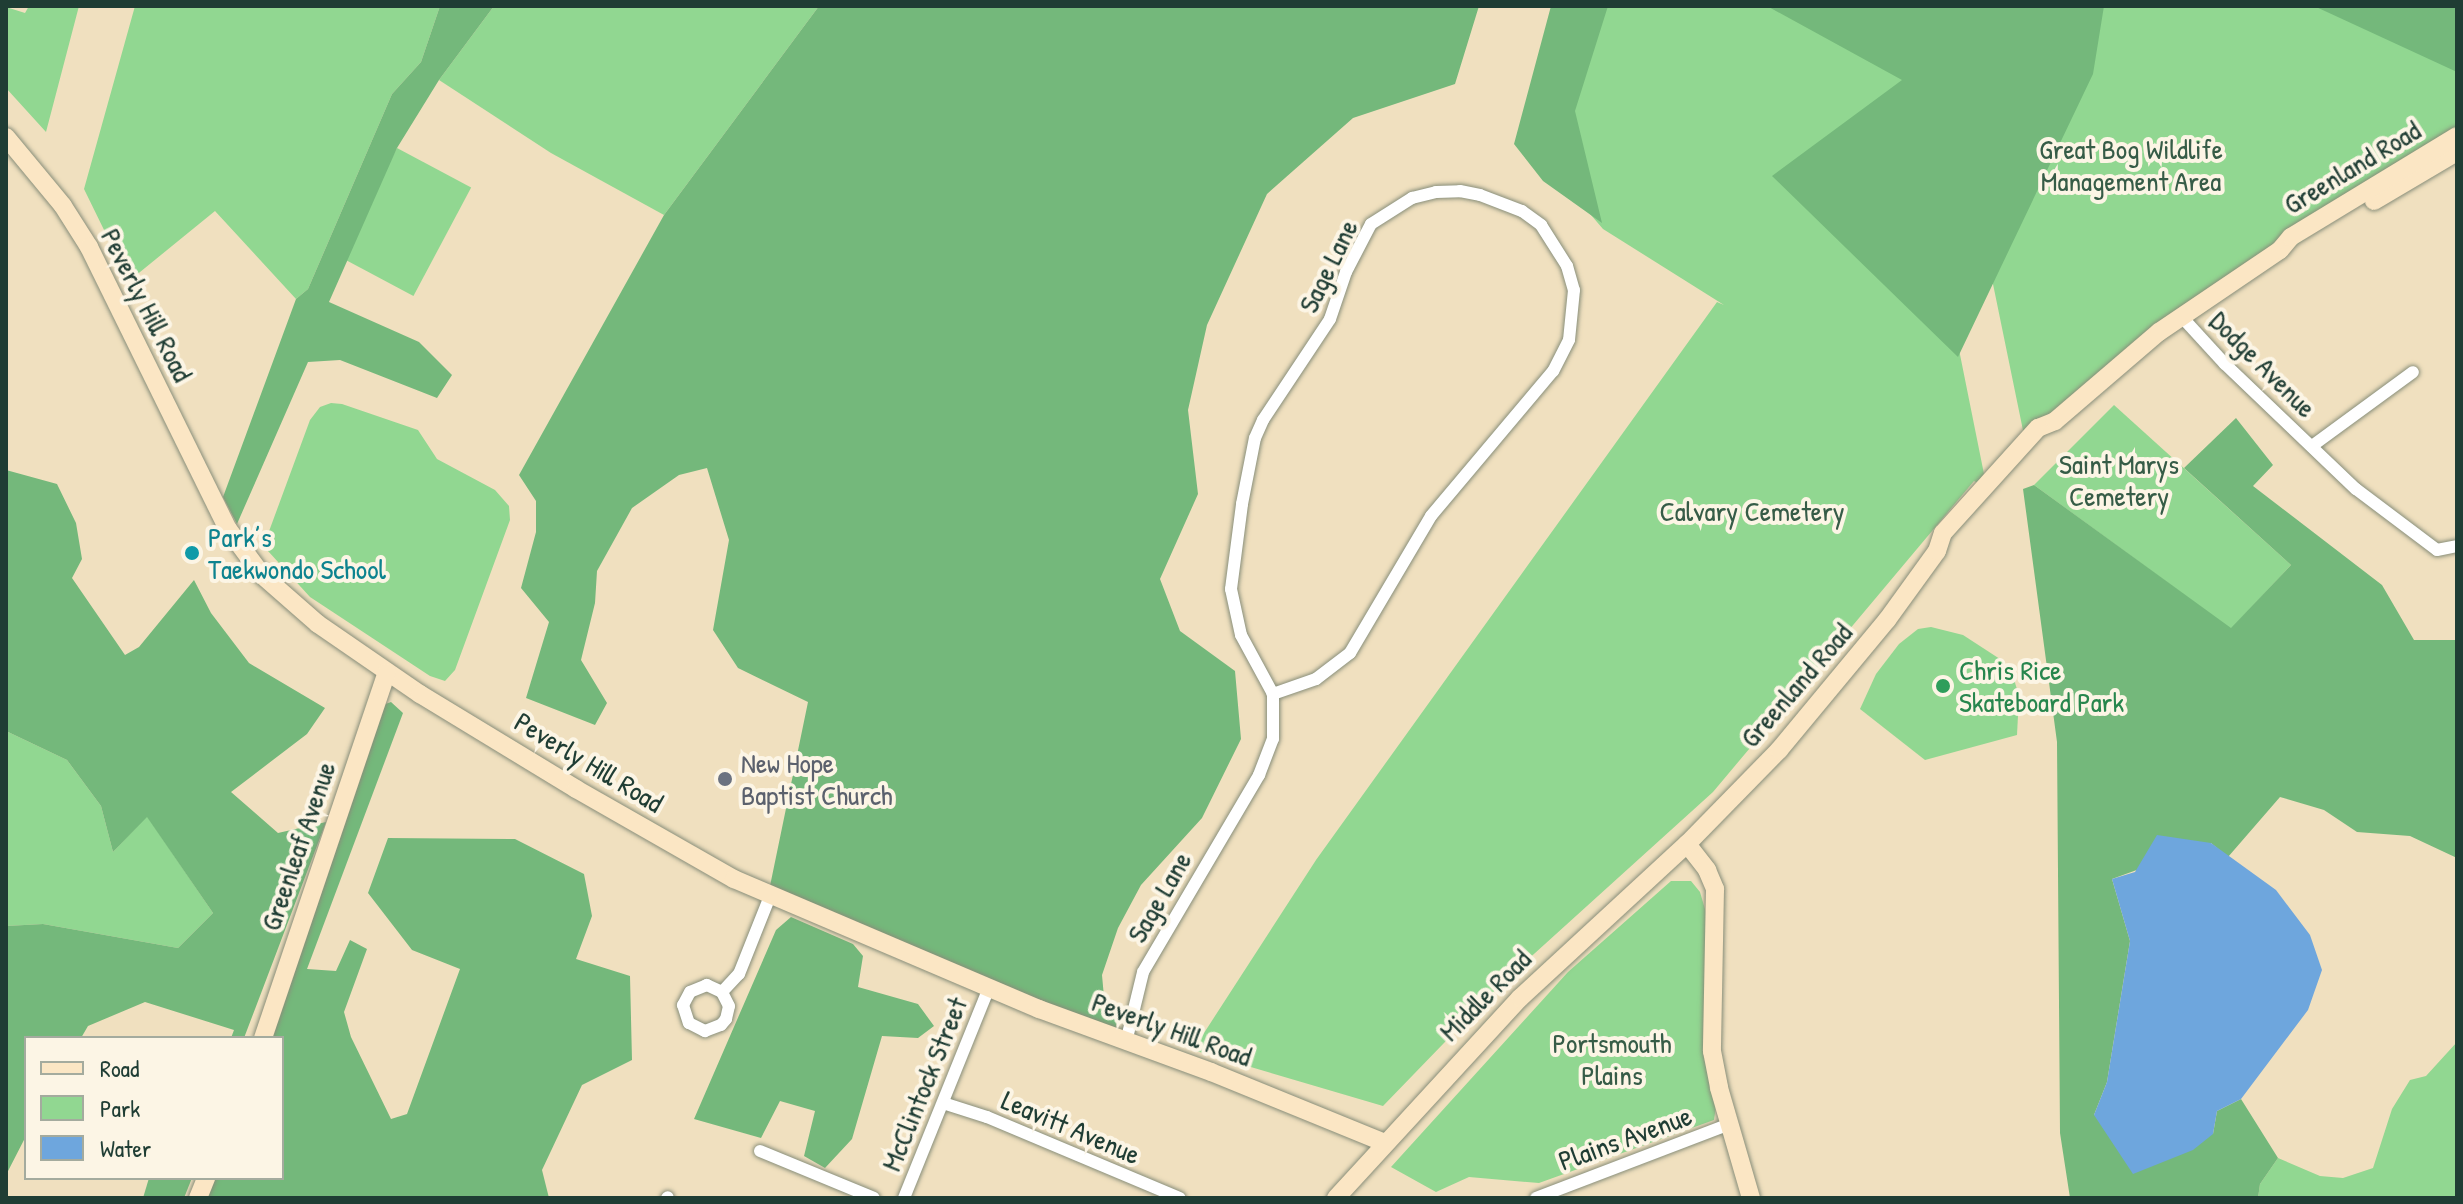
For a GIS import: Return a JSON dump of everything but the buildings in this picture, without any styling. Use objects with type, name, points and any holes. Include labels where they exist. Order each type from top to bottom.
[{"type":"street","name":"Greenland Road","points":[[1687,844],[1813,712],[1887,620],[1937,551],[1952,541],[2038,428],[2055,421],[2181,316],[2280,250],[2291,237],[2457,136]]},
{"type":"street","name":"Peverly Hill Road","points":[[6,137],[63,206],[89,247],[228,529],[262,575],[284,596],[387,672],[641,828],[770,896],[989,988],[1211,1072],[1385,1143]]},
{"type":"street","name":"Greenland Road","points":[[2280,250],[2298,247],[2457,152]]},
{"type":"street","name":"Sage Lane","points":[[1126,1042],[1143,972],[1268,756],[1276,714],[1273,694],[1241,635],[1231,589],[1242,504],[1255,438],[1263,420],[1330,319],[1346,272],[1371,224],[1412,198],[1436,192],[1460,191],[1480,195],[1522,211],[1541,225],[1567,266],[1574,290],[1569,340],[1553,371],[1431,516],[1350,653],[1316,679],[1273,694]]},
{"type":"street","name":"Dodge Avenue","points":[[2181,316],[2225,364],[2356,489],[2437,550],[2457,546]]},
{"type":"street","name":"Dodge Avenue","points":[[2312,446],[2413,372]]},
{"type":"street","name":"Greenleaf Avenue","points":[[264,1036],[387,672]]},
{"type":"street","points":[[1687,844],[1707,870],[1715,889],[1712,1051],[1751,1198]]},
{"type":"street","name":"Middle Road","points":[[1336,1198],[1520,998],[1687,844]]},
{"type":"street","points":[[722,992],[739,974],[770,896]]},
{"type":"street","name":"McClintock Street","points":[[904,1198],[989,988]]},
{"type":"street","name":"Leavitt Avenue","points":[[943,1103],[987,1117],[1180,1198]]},
{"type":"street","name":"Plains Avenue","points":[[1537,1197],[1730,1124]]},
{"type":"street","points":[[760,1151],[874,1198]]},
{"type":"green space","points":[[29,6],[79,6],[46,132],[6,88],[6,7],[25,13]]},
{"type":"green space","points":[[135,6],[440,6],[421,62],[392,94],[308,289],[296,299],[215,211],[129,281],[84,189]]},
{"type":"green space","points":[[440,6],[494,6],[439,80],[397,148],[329,302],[419,342],[452,375],[437,398],[340,360],[308,362],[237,524],[223,497],[296,299],[308,289],[392,94],[421,62]]},
{"type":"green space","points":[[494,6],[819,6],[664,215],[551,153],[439,80]]},
{"type":"green space","points":[[819,6],[1479,6],[1455,84],[1353,118],[1267,194],[1207,325],[1188,410],[1198,494],[1160,579],[1180,631],[1235,671],[1241,739],[1202,818],[1141,885],[1118,928],[1102,975],[1104,997],[1117,1020],[1116,1028],[1043,1003],[770,886],[808,702],[738,668],[713,630],[729,540],[707,468],[679,475],[632,508],[597,571],[595,603],[581,660],[607,703],[595,725],[526,698],[549,622],[521,588],[536,532],[536,501],[519,475],[664,215]]},
{"type":"green space","points":[[1551,6],[1608,6],[1575,111],[1602,223],[1543,181],[1514,144]]},
{"type":"green space","name":"Calvary Cemetery","points":[[1581,6],[1890,6],[1984,474],[1978,483],[1974,481],[1713,792],[1504,981],[1383,1106],[1193,1050],[1316,860],[1717,302],[1724,305],[1603,229],[1579,201],[1568,179]]},
{"type":"green space","points":[[1767,6],[2104,6],[2093,74],[1958,357],[1772,176],[1902,80]]},
{"type":"green space","name":"Great Bog Wildlife Management Area","points":[[1936,6],[2457,6],[2457,136],[2147,346],[2026,445]]},
{"type":"green space","points":[[2314,6],[2457,6],[2457,72]]},
{"type":"green space","points":[[397,148],[471,187],[413,296],[339,257]]},
{"type":"green space","points":[[331,403],[418,430],[437,459],[495,490],[509,506],[510,520],[455,670],[445,681],[430,676],[310,597],[268,551],[268,534],[310,420],[320,407]]},
{"type":"green space","name":"Saint Marys Cemetery","points":[[2114,405],[2291,565],[2231,629],[2034,485]]},
{"type":"green space","points":[[2236,418],[2273,465],[2253,486],[2382,585],[2414,640],[2457,640],[2457,858],[2410,836],[2357,832],[2324,810],[2280,797],[2228,857],[2211,843],[2112,879],[2130,941],[2107,1082],[2094,1115],[2213,1134],[2217,1111],[2241,1099],[2278,1158],[2260,1184],[2258,1198],[2070,1198],[2060,1133],[2057,742],[2023,489],[2034,485],[2231,628],[2291,565],[2184,468]]},
{"type":"green space","points":[[6,470],[57,484],[76,523],[82,559],[72,578],[125,655],[139,647],[194,580],[211,613],[249,663],[325,708],[307,734],[231,792],[278,833],[326,822],[245,1036],[232,1036],[234,1030],[145,1002],[88,1026],[82,1036],[24,1036],[24,1140],[6,1175],[6,926],[43,924],[178,948],[213,913],[147,817],[113,852],[101,806],[67,760],[6,731]]},
{"type":"green space","name":"Chris Rice Skateboard Park","points":[[1931,627],[1963,635],[2003,661],[2013,676],[2019,696],[2017,735],[1925,760],[1860,709],[1876,674],[1899,644],[1918,629]]},
{"type":"green space","points":[[391,702],[403,713],[307,969],[336,971],[350,940],[367,949],[344,1012],[351,1037],[391,1119],[407,1114],[460,969],[412,950],[368,893],[388,838],[515,839],[584,874],[592,916],[576,959],[630,976],[632,1060],[582,1085],[542,1170],[549,1198],[206,1198],[213,1180],[284,1180],[284,1036],[271,1036],[380,706]]},
{"type":"green space","points":[[6,731],[67,760],[101,806],[113,852],[147,816],[213,913],[178,948],[43,924],[6,926]]},
{"type":"green space","name":"Portsmouth Plains","points":[[1671,881],[1691,881],[1700,892],[1707,916],[1703,1054],[1716,1106],[1714,1120],[1539,1183],[1469,1177],[1436,1192],[1391,1167],[1568,972]]},
{"type":"green space","points":[[791,917],[853,944],[863,956],[858,987],[918,1004],[934,1026],[918,1038],[882,1036],[852,1139],[825,1168],[804,1156],[815,1111],[780,1101],[761,1138],[694,1119],[776,930]]},
{"type":"green space","points":[[2457,1042],[2457,1198],[2258,1198],[2260,1184],[2278,1158],[2320,1176],[2343,1178],[2373,1168],[2392,1109],[2410,1080],[2426,1076]]},
{"type":"green space","points":[[148,1180],[191,1180],[184,1198],[143,1198]]},
{"type":"water","points":[[2157,835],[2211,843],[2276,890],[2310,935],[2322,970],[2308,1010],[2241,1099],[2217,1111],[2213,1134],[2193,1150],[2133,1174],[2094,1115],[2107,1082],[2130,941],[2112,879],[2135,872]]},
{"type":"place","name":"Park’s Taekwondo School","points":[[192,553]]},
{"type":"place","name":"Chris Rice Skateboard Park","points":[[1943,686]]},
{"type":"place","name":"New Hope Baptist Church","points":[[725,779]]}]
